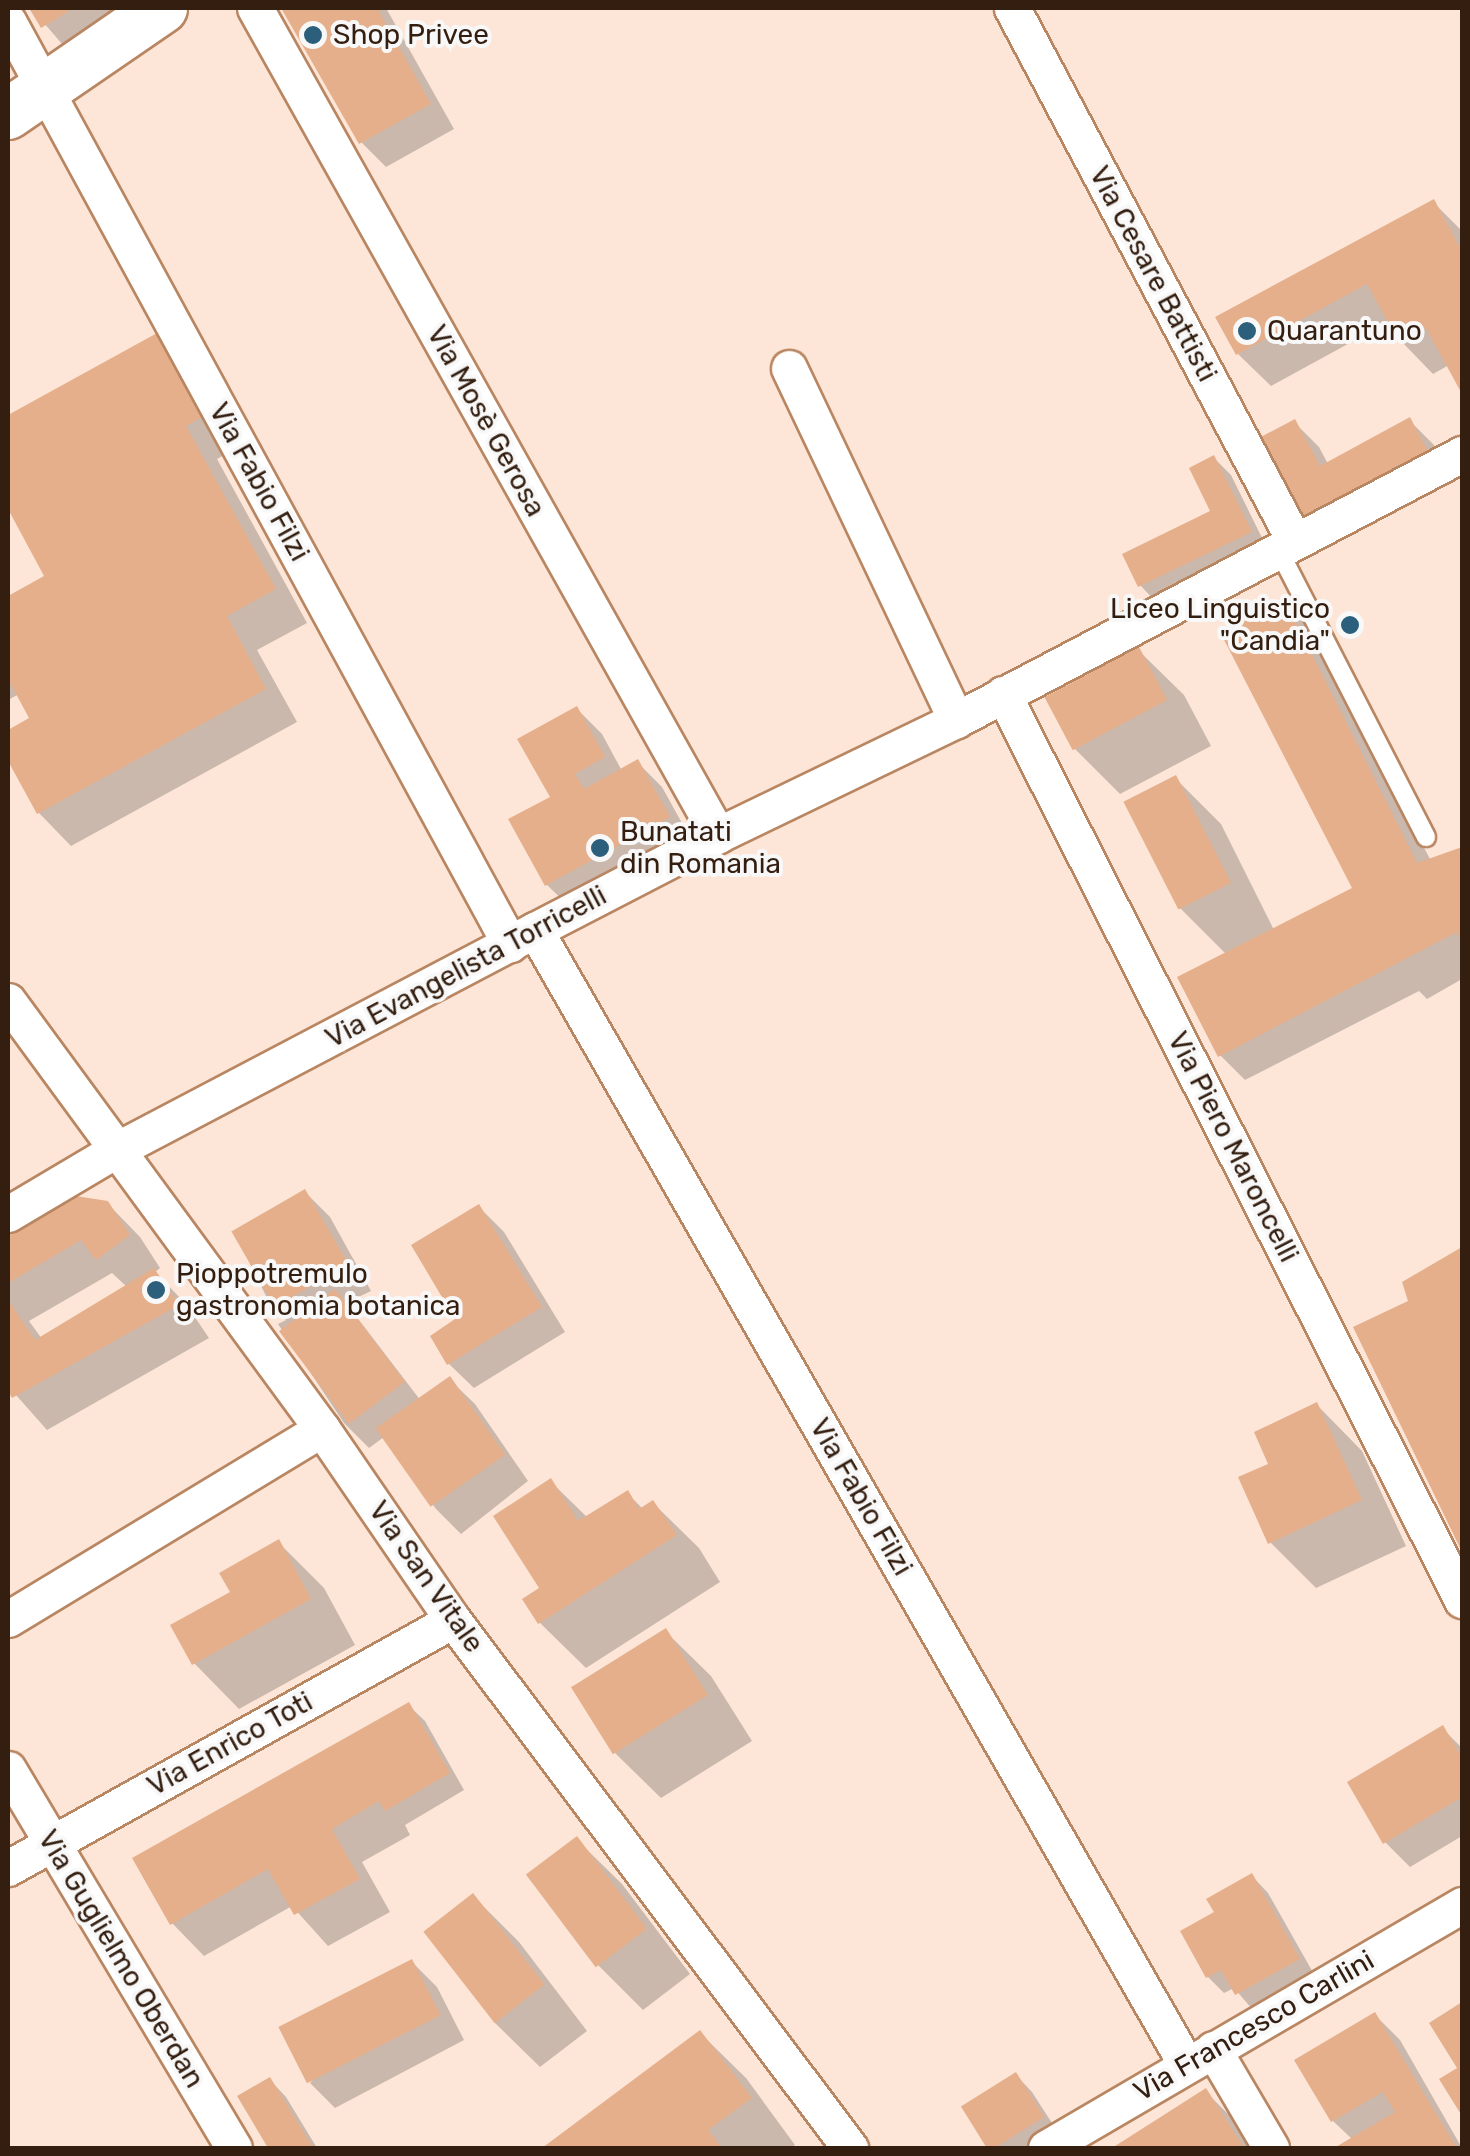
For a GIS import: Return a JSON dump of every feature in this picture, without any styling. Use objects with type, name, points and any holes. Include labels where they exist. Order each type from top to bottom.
[{"type":"street","points":[[26,101],[162,8]]},
{"type":"street","name":"Via Mosè Gerosa","points":[[254,8],[718,836]]},
{"type":"street","name":"Via Cesare Battisti","points":[[1012,8],[1286,545]]},
{"type":"street","name":"Via Fabio Filzi","points":[[8,21],[26,101],[523,937],[1200,2056],[1272,2148]]},
{"type":"street","points":[[789,368],[956,720]]},
{"type":"street","name":"Via Evangelista Torricelli","points":[[8,1214],[114,1151],[523,937],[956,720],[1462,454]]},
{"type":"street","name":"Via Piero Maroncelli","points":[[1003,694],[1462,1600]]},
{"type":"street","name":"Via San Vitale","points":[[8,1002],[322,1429],[453,1620],[850,2148]]},
{"type":"street","points":[[8,1618],[322,1429]]},
{"type":"street","name":"Via Enrico Toti","points":[[8,1868],[453,1620]]},
{"type":"street","name":"Via Guglielmo Oberdan","points":[[8,1769],[234,2148]]},
{"type":"street","name":"Via Francesco Carlini","points":[[1046,2148],[1462,1905]]},
{"type":"lane","points":[[1286,545],[1426,836]]},
{"type":"building","points":[[29,8],[74,8],[41,28]]},
{"type":"building","points":[[281,8],[377,8],[431,104],[359,144]]},
{"type":"building","points":[[1434,199],[1462,252],[1462,394],[1426,328],[1399,342],[1367,284],[1236,355],[1215,317]]},
{"type":"building","points":[[168,327],[214,410],[186,426],[276,589],[227,616],[266,689],[37,814],[8,761],[8,730],[29,718],[8,679],[8,596],[44,576],[8,509],[8,415]]},
{"type":"building","points":[[1410,417],[1428,452],[1298,520],[1255,440],[1295,419],[1320,466]]},
{"type":"building","points":[[1214,455],[1252,532],[1138,587],[1122,554],[1210,511],[1189,468]]},
{"type":"building","points":[[1284,599],[1417,863],[1462,847],[1462,946],[1457,932],[1218,1057],[1177,977],[1352,888],[1220,632]]},
{"type":"building","points":[[1139,647],[1167,700],[1073,750],[1045,697]]},
{"type":"building","points":[[577,706],[605,757],[575,774],[584,789],[638,759],[670,817],[545,886],[508,819],[550,797],[517,739]]},
{"type":"building","points":[[1176,775],[1231,883],[1178,910],[1123,802]]},
{"type":"building","points":[[305,1189],[348,1264],[275,1307],[231,1232]]},
{"type":"building","points":[[69,1195],[108,1201],[130,1235],[96,1260],[81,1240],[8,1283],[8,1230]]},
{"type":"building","points":[[479,1204],[542,1307],[447,1365],[430,1336],[455,1319],[411,1245]]},
{"type":"building","points":[[1462,1247],[1462,1552],[1353,1327],[1408,1301],[1402,1282]]},
{"type":"building","points":[[154,1268],[179,1305],[12,1398],[8,1391],[8,1300],[35,1340]]},
{"type":"building","points":[[335,1289],[405,1382],[349,1424],[279,1331]]},
{"type":"building","points":[[450,1376],[505,1455],[431,1507],[375,1428]]},
{"type":"building","points":[[1317,1402],[1362,1500],[1268,1544],[1238,1477],[1268,1464],[1254,1432]]},
{"type":"building","points":[[551,1478],[578,1521],[628,1490],[639,1509],[653,1500],[677,1535],[538,1624],[522,1599],[539,1588],[493,1516]]},
{"type":"building","points":[[279,1539],[311,1599],[192,1665],[170,1625],[230,1592],[219,1573]]},
{"type":"building","points":[[666,1628],[708,1695],[613,1754],[571,1687]]},
{"type":"building","points":[[409,1702],[450,1773],[385,1811],[379,1801],[332,1829],[360,1879],[294,1915],[268,1869],[170,1925],[132,1858]]},
{"type":"building","points":[[1443,1725],[1462,1758],[1462,1797],[1383,1844],[1347,1782]]},
{"type":"building","points":[[577,1836],[647,1929],[596,1967],[526,1875]]},
{"type":"building","points":[[1252,1873],[1300,1959],[1235,1995],[1221,1970],[1206,1978],[1180,1931],[1214,1912],[1206,1899]]},
{"type":"building","points":[[473,1893],[544,1984],[495,2023],[423,1932]]},
{"type":"building","points":[[412,1959],[441,2015],[307,2083],[278,2027]]},
{"type":"building","points":[[1462,2002],[1462,2116],[1439,2079],[1457,2068],[1429,2023]]},
{"type":"building","points":[[1375,2012],[1457,2148],[1334,2148],[1395,2112],[1383,2092],[1331,2122],[1294,2060]]},
{"type":"building","points":[[700,2030],[752,2098],[708,2130],[722,2148],[542,2148]]},
{"type":"building","points":[[1016,2072],[1044,2117],[994,2148],[987,2148],[961,2106]]},
{"type":"building","points":[[270,2077],[313,2148],[268,2148],[237,2096]]},
{"type":"building","points":[[1206,2088],[1244,2148],[1112,2148]]},
{"type":"place","name":"Shop Privee","points":[[313,35]]},
{"type":"place","name":"Quarantuno","points":[[1247,331]]},
{"type":"place","name":"Liceo Linguistico \"Candia\"","points":[[1350,625]]},
{"type":"place","name":"Bunatati din Romania","points":[[600,848]]},
{"type":"place","name":"Pioppotremulo gastronomia botanica","points":[[156,1290]]}]
